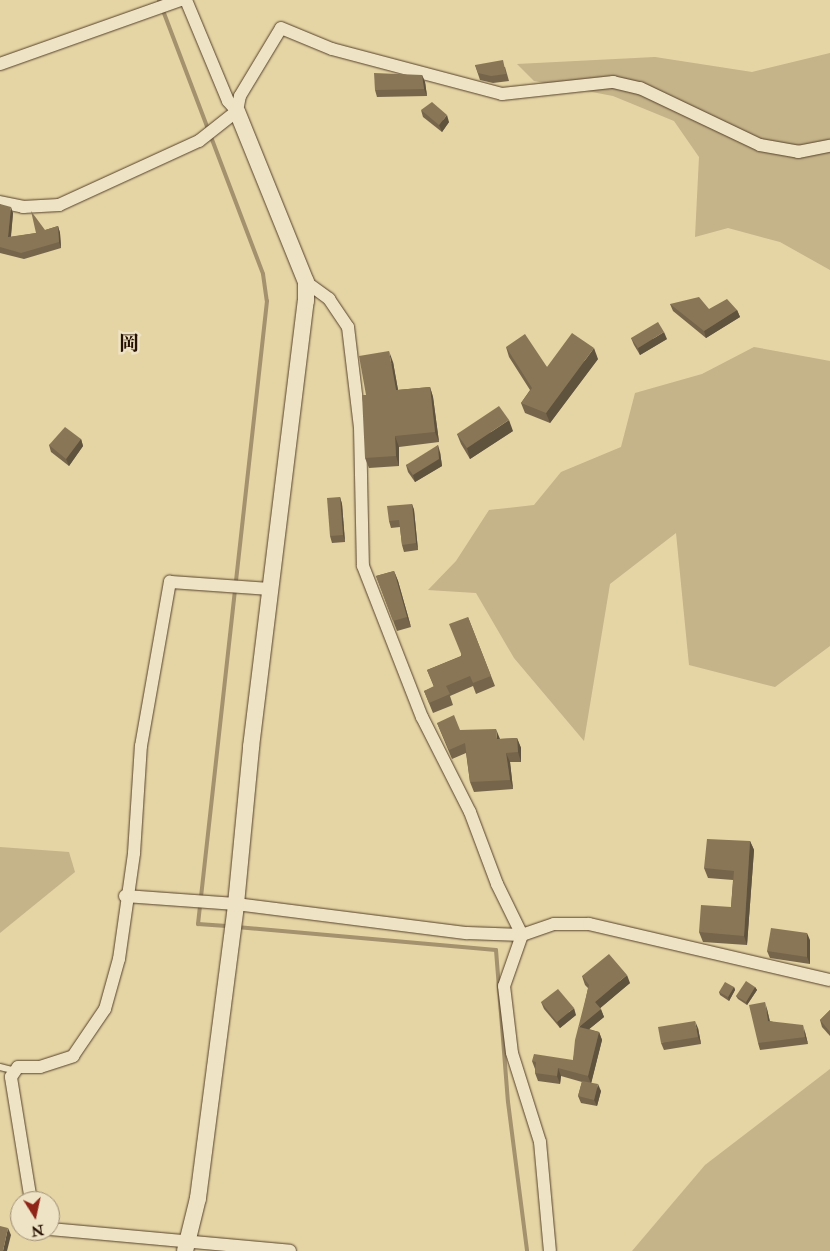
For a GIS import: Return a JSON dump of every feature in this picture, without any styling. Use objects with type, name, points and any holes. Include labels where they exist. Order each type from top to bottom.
[{"type":"street","points":[[0,64],[181,0]]},
{"type":"street","points":[[186,0],[228,101],[237,111],[306,282],[236,904],[198,1198],[186,1245]]},
{"type":"street","points":[[0,202],[23,207],[59,205],[199,141],[237,111],[240,96],[281,28],[332,49],[502,94],[613,82],[640,88],[760,145],[798,152],[830,146]]},
{"type":"street","points":[[306,282],[329,299],[348,327],[359,399],[363,566],[422,717],[470,812],[497,884],[522,935],[504,986],[512,1053],[540,1142],[550,1251]]},
{"type":"street","points":[[29,1191],[6,1069],[65,1060],[90,1034],[105,1009],[119,958],[125,896],[134,853],[141,746],[170,582],[271,589]]},
{"type":"street","points":[[125,896],[236,904],[467,933],[522,935],[554,924],[589,924],[830,980]]},
{"type":"street","points":[[60,1230],[186,1245],[290,1251]]},
{"type":"shaded area","points":[[830,53],[830,270],[780,242],[728,228],[695,237],[699,157],[674,121],[613,96],[534,81],[517,64],[655,57],[752,72]]},
{"type":"shaded area","points":[[754,347],[830,361],[830,646],[775,687],[689,665],[676,533],[610,584],[584,741],[514,658],[476,593],[428,590],[456,561],[489,510],[534,505],[561,472],[621,447],[635,393],[702,374]]},
{"type":"shaded area","points":[[0,847],[69,852],[75,872],[0,933]]},
{"type":"shaded area","points":[[830,1069],[830,1251],[632,1251],[705,1165]]},
{"type":"building","points":[[503,60],[506,74],[491,76],[478,73],[475,65]]},
{"type":"building","points":[[374,73],[422,75],[424,89],[375,90]]},
{"type":"building","points":[[432,102],[447,115],[439,125],[421,110]]},
{"type":"building","points":[[0,204],[11,207],[8,237],[36,233],[31,211],[45,230],[58,226],[59,242],[21,253],[0,247]]},
{"type":"building","points":[[699,297],[709,309],[727,299],[737,310],[704,331],[670,304]]},
{"type":"building","points":[[658,322],[664,332],[638,348],[631,338]]},
{"type":"building","points":[[572,333],[594,348],[546,413],[521,403],[532,388],[506,347],[525,334],[547,367]]},
{"type":"building","points":[[389,351],[396,390],[430,387],[435,432],[395,436],[396,456],[365,458],[362,395],[366,395],[359,356]]},
{"type":"building","points":[[499,406],[509,420],[467,448],[457,434]]},
{"type":"building","points":[[65,427],[81,439],[66,459],[49,445]]},
{"type":"building","points":[[438,445],[439,459],[413,475],[406,465]]},
{"type":"building","points":[[340,497],[343,535],[330,536],[327,498]]},
{"type":"building","points":[[412,504],[416,543],[402,545],[399,520],[389,521],[387,506]]},
{"type":"building","points":[[394,571],[407,617],[393,621],[376,576]]},
{"type":"building","points":[[468,617],[491,676],[473,683],[470,676],[446,686],[450,694],[429,703],[424,691],[434,686],[427,670],[462,656],[449,624]]},
{"type":"building","points":[[454,715],[460,730],[496,729],[497,739],[517,738],[518,752],[506,753],[510,780],[470,782],[465,743],[449,750],[437,723]]},
{"type":"building","points":[[707,839],[750,841],[744,936],[699,932],[701,905],[731,907],[734,871],[704,868]]},
{"type":"building","points":[[771,928],[807,933],[807,957],[767,951]]},
{"type":"building","points":[[609,954],[627,975],[595,1002],[601,1009],[579,1027],[599,1032],[588,1076],[558,1068],[557,1076],[535,1073],[536,1062],[532,1061],[534,1054],[573,1060],[575,1040],[589,985],[582,976]]},
{"type":"building","points":[[746,981],[755,987],[746,1002],[736,996]]},
{"type":"building","points":[[725,982],[734,987],[728,997],[719,992]]},
{"type":"building","points":[[558,989],[574,1008],[557,1022],[541,1002]]},
{"type":"building","points":[[765,1002],[768,1021],[803,1025],[805,1037],[758,1043],[749,1005]]},
{"type":"building","points":[[830,1010],[830,1032],[820,1020]]},
{"type":"building","points":[[695,1021],[698,1037],[661,1043],[658,1027]]},
{"type":"building","points":[[582,1081],[598,1084],[594,1100],[578,1096]]},
{"type":"building","points":[[0,1226],[8,1228],[3,1251],[0,1251]]},
{"type":"waterway","points":[[159,0],[263,274],[267,301],[198,924],[230,926]]},
{"type":"waterway","points":[[237,927],[496,950],[508,1102],[527,1251]]},
{"type":"district","name":"岡","points":[[129,343]]}]
